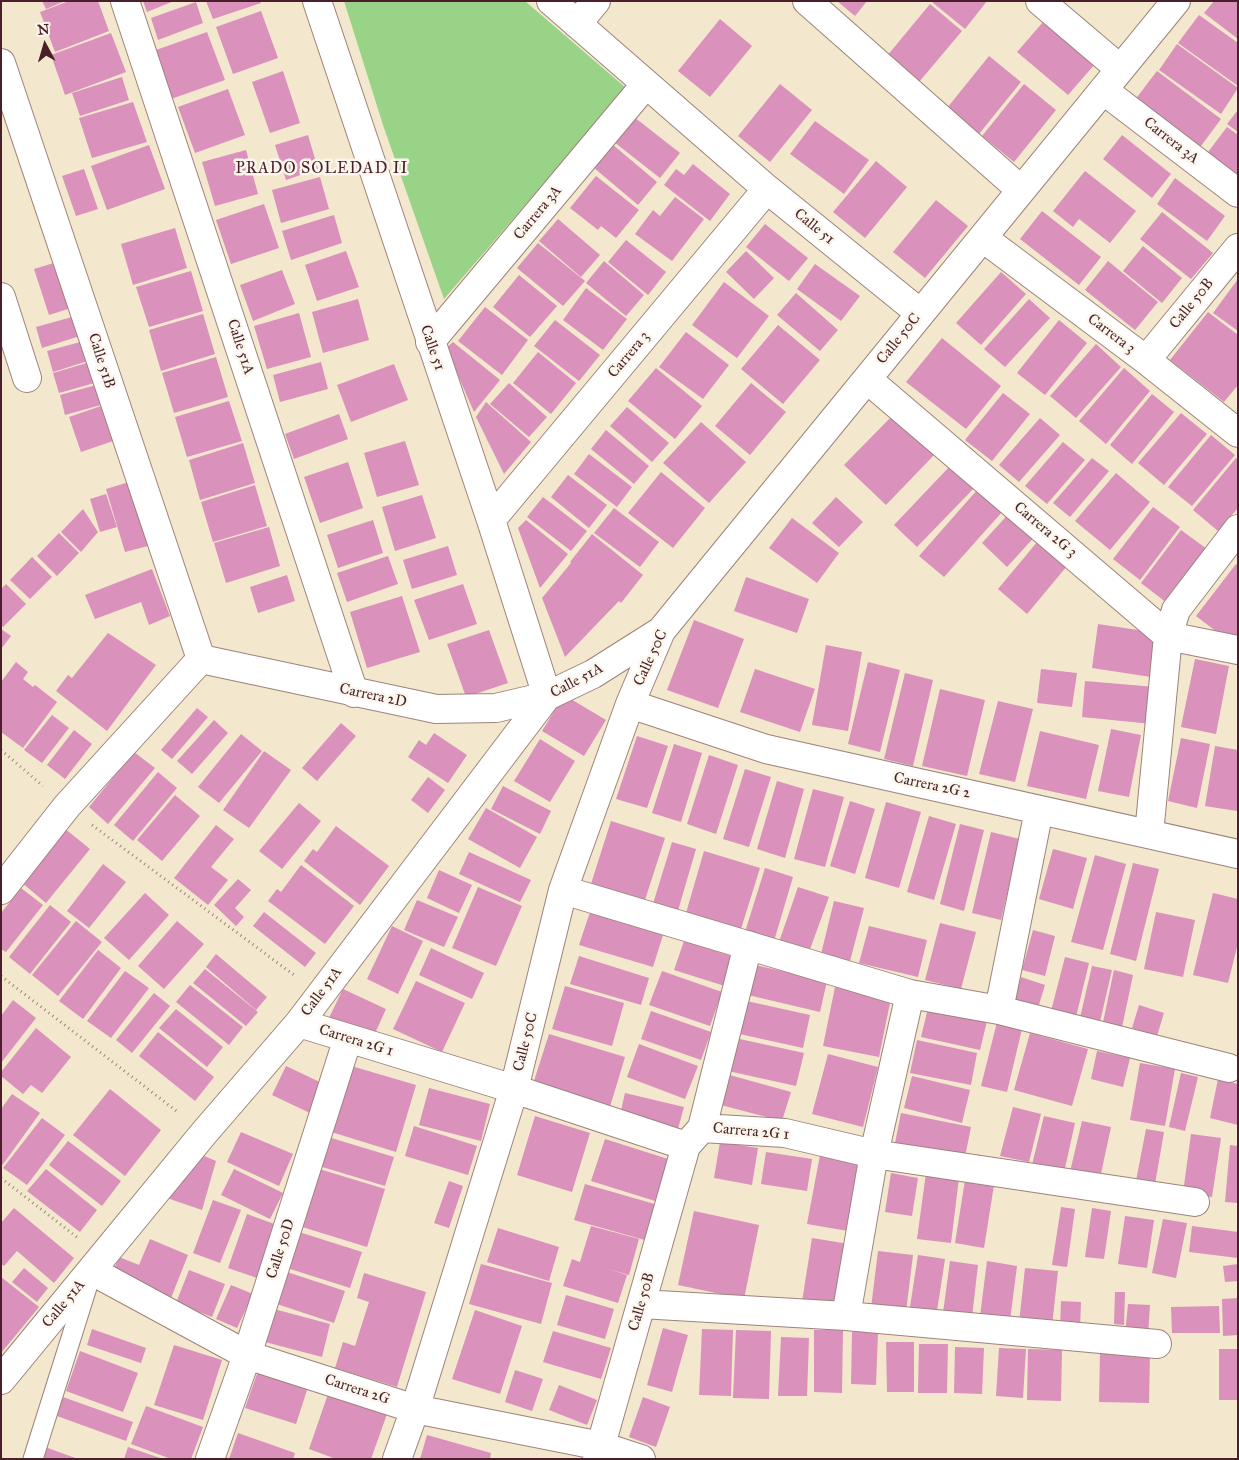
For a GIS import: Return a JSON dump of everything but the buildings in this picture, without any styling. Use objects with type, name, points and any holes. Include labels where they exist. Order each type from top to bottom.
[{"type":"street","name":"Calle 51A","points":[[126,1],[354,693]]},
{"type":"street","name":"Calle 51","points":[[317,1],[491,520],[547,696]]},
{"type":"street","name":"Calle 51","points":[[551,1],[767,189],[920,313]]},
{"type":"street","points":[[577,24],[596,1]]},
{"type":"street","points":[[807,1],[1022,190]]},
{"type":"street","name":"Carrera 3A","points":[[1040,1],[1112,79],[1238,193]]},
{"type":"street","name":"Calle 50C","points":[[397,1459],[415,1409],[514,1089],[564,890],[630,704],[661,631],[1176,1]]},
{"type":"street","name":"Calle 51B","points":[[1,63],[201,659]]},
{"type":"street","name":"Carrera 3A","points":[[430,342],[646,84]]},
{"type":"street","name":"Carrera 3","points":[[491,520],[767,189]]},
{"type":"street","name":"Carrera 3","points":[[983,238],[1146,360],[1238,433]]},
{"type":"street","name":"Calle 50B","points":[[1146,360],[1238,248]]},
{"type":"street","points":[[1,297],[27,378]]},
{"type":"street","name":"Carrera 2G 3","points":[[867,379],[1168,636],[1238,650]]},
{"type":"street","points":[[1149,834],[1168,636],[1176,610],[1238,529]]},
{"type":"street","name":"Calle 51A","points":[[1,1380],[204,1133],[299,1023],[547,696],[594,674],[661,631]]},
{"type":"street","name":"Carrera 2D","points":[[201,659],[436,709],[496,708],[547,696]]},
{"type":"street","points":[[1,890],[66,806],[201,659]]},
{"type":"street","name":"Carrera 2G 2","points":[[630,704],[766,750],[1238,854]]},
{"type":"street","points":[[999,1010],[1039,810]]},
{"type":"street","points":[[564,890],[910,994],[999,1010],[1229,1068]]},
{"type":"street","name":"Calle 50B","points":[[599,1452],[641,1304],[694,1137],[748,945]]},
{"type":"street","points":[[846,1316],[874,1154],[910,994]]},
{"type":"street","name":"Carrera 2G 1","points":[[299,1023],[514,1089],[694,1137],[784,1133],[874,1154],[1195,1202]]},
{"type":"street","name":"Calle 50D","points":[[210,1459],[247,1355],[348,1038]]},
{"type":"street","name":"Carrera 2G","points":[[97,1264],[247,1355],[415,1409],[599,1452],[641,1459]]},
{"type":"street","points":[[641,1304],[846,1316],[1157,1344]]},
{"type":"lane","points":[[34,1459],[97,1264]]},
{"type":"path","points":[[1,750],[66,806],[320,995]]},
{"type":"path","points":[[1,976],[204,1133]]},
{"type":"path","points":[[1,1178],[97,1264]]},
{"type":"green space","points":[[344,1],[525,1],[626,88],[444,299],[383,125]]},
{"type":"district","name":"PRADO SOLEDAD II","points":[[322,169]]}]
